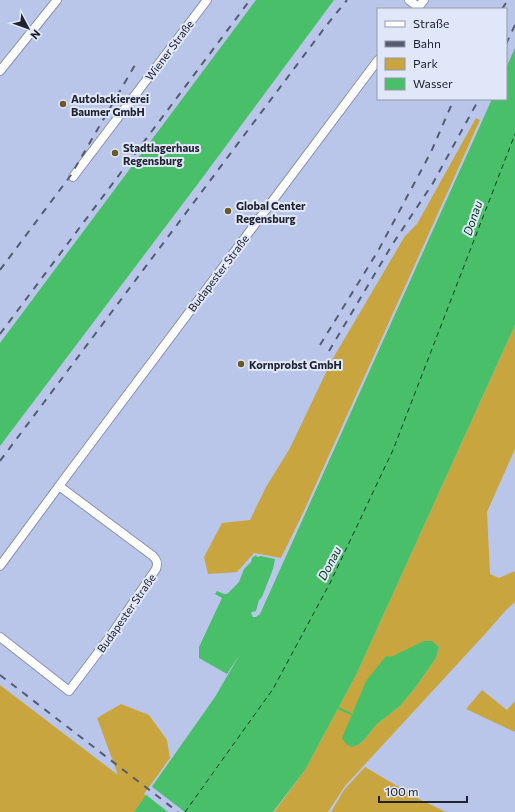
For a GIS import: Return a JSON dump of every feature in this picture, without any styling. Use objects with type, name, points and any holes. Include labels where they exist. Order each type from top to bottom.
[{"type":"street","points":[[0,70],[57,0]]},
{"type":"street","name":"Wiener Straße","points":[[73,178],[207,0]]},
{"type":"street","points":[[409,0],[417,8],[424,0]]},
{"type":"street","name":"Budapester Straße","points":[[0,566],[377,61]]},
{"type":"street","name":"Budapester Straße","points":[[0,637],[70,691],[109,638],[158,564],[157,560],[153,556],[59,486]]},
{"type":"green space","points":[[476,118],[480,120],[303,513],[281,558],[254,553],[237,572],[208,574],[204,557],[222,523],[250,520],[266,487],[290,448],[332,360],[405,236],[417,224]]},
{"type":"green space","points":[[515,325],[515,449],[487,512],[490,574],[499,578],[515,571],[515,602],[345,786],[328,812],[274,812],[305,770],[357,673]],"holes":[[[439,647],[436,658],[400,706],[377,724],[364,740],[358,745],[352,747],[386,656],[391,658]]]},
{"type":"green space","points":[[0,685],[118,775],[97,718],[121,704],[149,715],[167,740],[170,758],[144,794],[146,796],[134,812],[0,812]]},
{"type":"green space","points":[[482,690],[507,710],[515,701],[515,732],[466,709]]},
{"type":"green space","points":[[365,767],[421,800],[446,812],[331,812],[344,790]]},
{"type":"water","points":[[256,0],[334,0],[200,181],[0,446],[0,343]]},
{"type":"water","name":"Donau","points":[[515,48],[515,325],[357,673],[305,770],[273,812],[134,812],[215,697],[240,654],[227,674],[199,658],[199,647],[222,598],[215,594],[217,591],[227,594],[239,582],[244,569],[256,555],[257,557],[261,556],[275,559],[273,569],[262,597],[259,600],[256,611],[251,613],[253,617],[260,614],[492,100],[507,100],[507,66]]},
{"type":"water","points":[[424,641],[432,641],[439,647],[436,658],[415,688],[400,706],[377,724],[358,745],[352,747],[346,744],[342,738],[366,681],[386,656],[391,657]]},
{"type":"pier","points":[[151,786],[185,812],[168,812],[145,794]]},
{"type":"waterway","points":[[338,708],[351,714]]},
{"type":"ferry route","points":[[185,812],[273,689],[330,583],[393,450],[515,134]]},
{"type":"railway","points":[[0,334],[250,0]]},
{"type":"railway","points":[[0,461],[347,0]]},
{"type":"railway","points":[[503,8],[508,0]]},
{"type":"railway","points":[[507,42],[515,25]]},
{"type":"railway","points":[[0,270],[71,175],[135,65]]},
{"type":"railway","points":[[320,345],[378,251],[431,152],[454,100]]},
{"type":"railway","points":[[329,351],[392,245],[433,183],[478,100]]},
{"type":"railway","points":[[0,675],[178,812]]},
{"type":"place","name":"Autolackiererei Baumer GmbH","points":[[63,104]]},
{"type":"place","name":"Stadtlagerhaus Regensburg","points":[[115,153]]},
{"type":"place","name":"Global Center Regensburg","points":[[228,211]]},
{"type":"place","name":"Kornprobst GmbH","points":[[241,364]]}]
